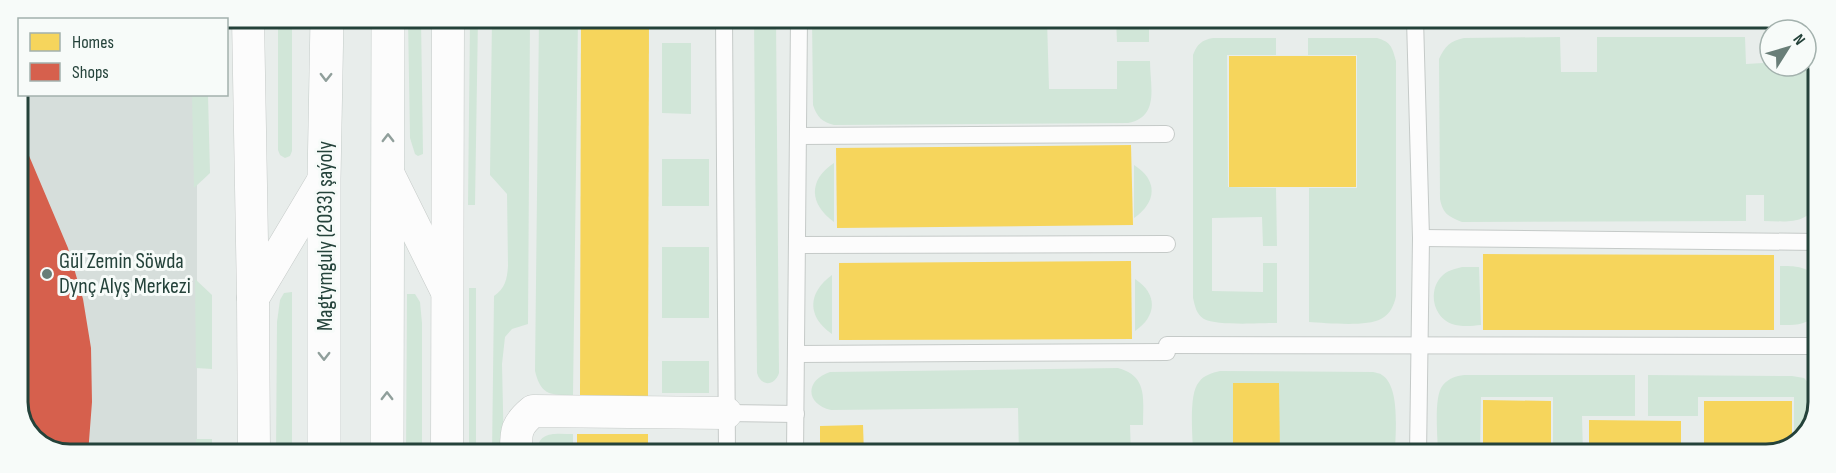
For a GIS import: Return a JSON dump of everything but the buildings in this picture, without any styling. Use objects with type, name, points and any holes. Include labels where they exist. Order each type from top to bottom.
[{"type":"main road","name":"Magtymguly (2033) şaýoly","points":[[324,444],[327,28]]},
{"type":"main road","points":[[387,444],[388,28]]},
{"type":"street","points":[[248,28],[254,444]]},
{"type":"street","points":[[447,444],[448,28]]},
{"type":"street","points":[[388,173],[447,293]]},
{"type":"street","points":[[253,298],[324,179]]},
{"type":"street","points":[[516,444],[520,421],[533,411],[726,413]]},
{"type":"lane","points":[[724,28],[727,444]]},
{"type":"lane","points":[[795,444],[799,28]]},
{"type":"lane","points":[[1415,28],[1421,238],[1418,444]]},
{"type":"lane","points":[[798,136],[1166,134]]},
{"type":"lane","points":[[1421,238],[1808,242]]},
{"type":"lane","points":[[797,245],[1167,244]]},
{"type":"lane","points":[[797,354],[1419,345],[1808,346]]},
{"type":"lane","points":[[726,413],[796,414]]},
{"type":"shaded area","points":[[28,96],[197,96],[197,444],[62,444],[49,439],[34,424],[29,411]]},
{"type":"green space","points":[[278,28],[292,28],[292,151],[290,156],[285,158],[278,150]]},
{"type":"green space","points":[[408,28],[421,28],[423,154],[418,156],[415,154],[410,138]]},
{"type":"green space","points":[[470,28],[478,28],[475,205],[468,205]]},
{"type":"green space","points":[[492,28],[530,28],[528,324],[512,329],[505,337],[502,364],[504,444],[492,444],[494,296],[501,290],[507,275],[507,194],[490,175]]},
{"type":"green space","points":[[539,28],[578,28],[573,395],[553,394],[544,390],[535,371]]},
{"type":"green space","points":[[754,28],[776,28],[779,373],[774,380],[765,383],[757,373]]},
{"type":"green space","points":[[812,28],[1047,28],[1049,89],[1117,89],[1117,61],[1150,61],[1151,99],[1149,107],[1138,120],[1128,123],[834,125],[820,118],[813,105]]},
{"type":"green space","points":[[1116,28],[1149,28],[1149,42],[1117,42]]},
{"type":"green space","points":[[1560,37],[1561,72],[1597,72],[1597,37],[1745,37],[1746,64],[1758,63],[1758,78],[1807,78],[1807,215],[1802,219],[1788,221],[1764,221],[1764,195],[1746,195],[1746,221],[1462,222],[1445,211],[1440,199],[1439,59],[1448,45],[1464,38]]},
{"type":"green space","points":[[1213,38],[1276,38],[1276,55],[1227,55],[1228,187],[1276,188],[1277,246],[1263,246],[1262,217],[1212,218],[1212,291],[1263,292],[1263,263],[1277,263],[1277,323],[1210,321],[1199,315],[1193,298],[1193,55],[1200,43]]},
{"type":"green space","points":[[1308,38],[1377,38],[1390,46],[1396,61],[1396,296],[1393,306],[1384,317],[1366,323],[1309,322],[1309,188],[1357,188],[1357,55],[1308,55]]},
{"type":"green space","points":[[662,43],[691,43],[691,114],[662,113]]},
{"type":"green space","points":[[192,96],[208,96],[210,173],[194,188]]},
{"type":"green space","points":[[662,159],[709,159],[709,206],[662,206]]},
{"type":"green space","points":[[834,163],[834,222],[820,208],[815,192],[820,177]]},
{"type":"green space","points":[[1134,165],[1147,177],[1152,191],[1147,205],[1134,218]]},
{"type":"green space","points":[[662,247],[709,247],[709,318],[662,318]]},
{"type":"green space","points":[[1780,266],[1805,269],[1808,271],[1808,321],[1795,325],[1780,325]]},
{"type":"green space","points":[[1462,267],[1479,267],[1481,325],[1452,324],[1440,316],[1434,303],[1435,289],[1441,277],[1448,271]]},
{"type":"green space","points":[[832,275],[832,334],[818,320],[813,305],[818,289]]},
{"type":"green space","points":[[195,279],[212,295],[212,369],[196,368]]},
{"type":"green space","points":[[1135,279],[1148,291],[1152,305],[1148,319],[1135,331]]},
{"type":"green space","points":[[469,288],[476,288],[476,444],[469,444]]},
{"type":"green space","points":[[292,292],[292,444],[276,444],[277,322],[280,300],[284,293]]},
{"type":"green space","points":[[407,294],[415,294],[420,302],[422,323],[422,444],[406,444]]},
{"type":"green space","points":[[662,361],[709,361],[709,393],[662,393]]},
{"type":"green space","points":[[1118,368],[1135,377],[1139,383],[1143,398],[1143,425],[1130,425],[1131,444],[1019,444],[1018,408],[831,410],[822,407],[813,397],[812,386],[816,380],[830,372]]},
{"type":"green space","points":[[1220,371],[1373,372],[1380,374],[1388,381],[1392,390],[1396,412],[1395,444],[1193,444],[1193,396],[1199,382]]},
{"type":"green space","points":[[1464,375],[1635,375],[1635,416],[1582,416],[1583,444],[1553,444],[1553,397],[1481,397],[1480,444],[1438,444],[1438,398],[1443,385],[1455,377]]},
{"type":"green space","points":[[1648,375],[1792,376],[1804,378],[1808,382],[1807,411],[1802,424],[1794,433],[1794,397],[1698,397],[1698,416],[1648,416]]},
{"type":"green space","points":[[554,434],[573,434],[573,444],[539,444],[544,437]]},
{"type":"green space","points":[[196,439],[212,439],[212,444],[196,444]]},
{"type":"place","name":"Gül Zemin Söwda Dynç Alyş Merkezi","points":[[47,274]]}]
